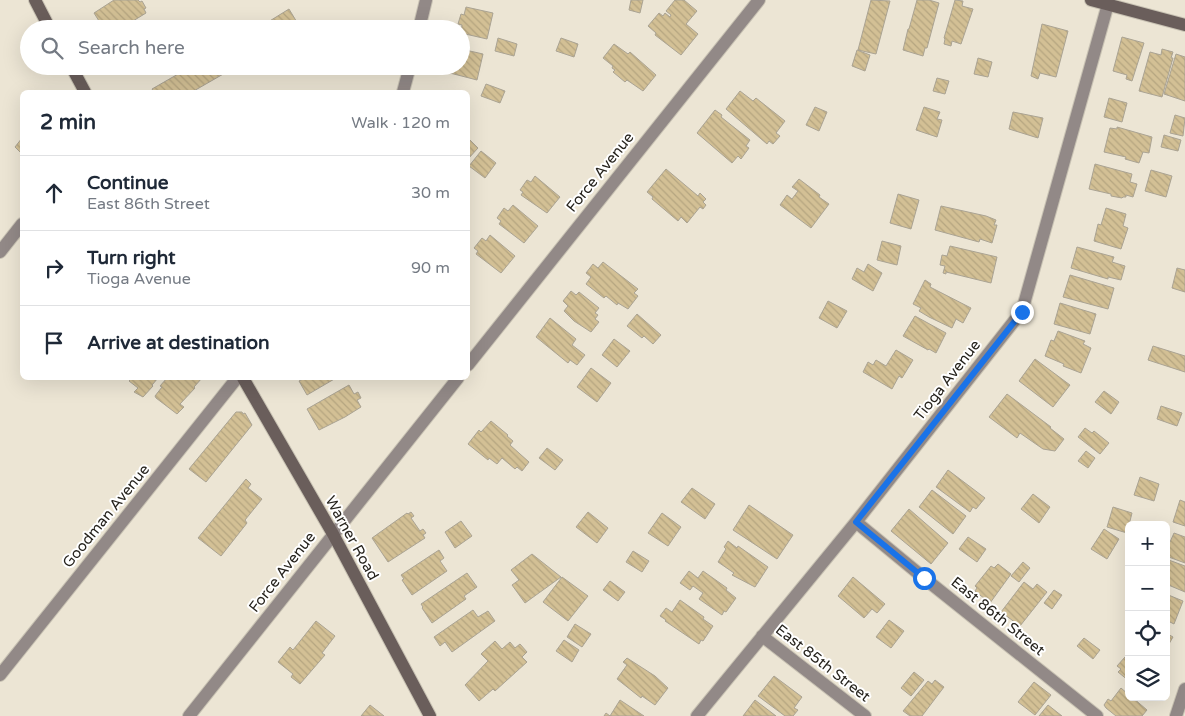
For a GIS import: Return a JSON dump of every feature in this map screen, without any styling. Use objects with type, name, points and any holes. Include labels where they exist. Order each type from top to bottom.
[{"type":"main road","points":[[35,0],[45,20]]},
{"type":"main road","points":[[1091,0],[1185,25]]},
{"type":"main road","points":[[76,75],[84,90]]},
{"type":"main road","name":"Warner Road","points":[[244,380],[333,534],[430,716]]},
{"type":"street","points":[[421,20],[426,0]]},
{"type":"street","name":"Force Avenue","points":[[470,362],[759,0]]},
{"type":"street","name":"Tioga Avenue","points":[[697,716],[856,522],[1022,312],[1108,4]]},
{"type":"street","points":[[404,90],[408,75]]},
{"type":"street","points":[[0,252],[20,227]]},
{"type":"street","name":"Goodman Avenue","points":[[0,675],[235,380]]},
{"type":"street","name":"Force Avenue","points":[[189,716],[456,380]]},
{"type":"street","name":"East 86th Street","points":[[856,522],[1097,716]]},
{"type":"street","name":"East 85th Street","points":[[762,636],[865,716]]},
{"type":"street","points":[[1176,716],[1185,689]]},
{"type":"building","points":[[114,0],[142,1],[146,8],[144,9],[146,13],[135,20],[98,20],[94,13]]},
{"type":"building","points":[[631,0],[643,0],[640,13],[629,10]]},
{"type":"building","points":[[675,0],[684,0],[697,11],[686,24],[698,34],[681,55],[655,35],[656,33],[648,26],[659,13],[663,16],[665,13],[670,17],[671,15],[666,11]]},
{"type":"building","points":[[871,0],[890,1],[876,54],[858,50]]},
{"type":"building","points":[[917,0],[929,0],[939,3],[927,48],[925,48],[923,56],[903,50]]},
{"type":"building","points":[[955,0],[963,1],[962,6],[973,9],[961,44],[952,41],[951,46],[944,44],[944,38]]},
{"type":"building","points":[[466,7],[493,13],[487,39],[470,35],[470,20],[459,20],[461,14],[464,15]]},
{"type":"building","points":[[289,9],[296,20],[271,20]]},
{"type":"building","points":[[1042,24],[1068,31],[1056,77],[1040,73],[1038,79],[1031,76]]},
{"type":"building","points":[[1122,37],[1144,43],[1132,81],[1126,79],[1127,75],[1113,71]]},
{"type":"building","points":[[498,38],[517,44],[514,56],[495,51]]},
{"type":"building","points":[[561,38],[578,44],[574,57],[556,51]]},
{"type":"building","points":[[614,44],[628,54],[630,52],[656,75],[643,91],[627,80],[625,82],[613,72],[615,70],[612,68],[613,66],[603,58]]},
{"type":"building","points":[[1162,49],[1173,52],[1171,58],[1173,58],[1162,97],[1139,91],[1150,52],[1161,55]]},
{"type":"building","points":[[857,50],[870,55],[865,71],[852,66]]},
{"type":"building","points":[[470,51],[483,54],[477,80],[458,75],[470,75]]},
{"type":"building","points":[[1176,54],[1185,57],[1185,101],[1164,94]]},
{"type":"building","points":[[978,58],[992,62],[988,77],[974,74]]},
{"type":"building","points":[[176,75],[222,75],[195,90],[152,89]]},
{"type":"building","points":[[937,78],[949,81],[945,94],[933,91]]},
{"type":"building","points":[[486,84],[505,91],[500,103],[481,96]]},
{"type":"building","points":[[740,91],[753,101],[756,98],[785,121],[776,133],[780,136],[773,144],[769,141],[767,144],[726,109]]},
{"type":"building","points":[[1109,98],[1127,103],[1122,122],[1104,117]]},
{"type":"building","points":[[815,107],[827,112],[819,131],[806,125]]},
{"type":"building","points":[[924,107],[940,112],[937,119],[942,120],[937,137],[916,130]]},
{"type":"building","points":[[715,110],[750,140],[746,146],[749,148],[741,159],[738,156],[732,163],[697,133]]},
{"type":"building","points":[[1013,112],[1043,118],[1038,138],[1009,129]]},
{"type":"building","points":[[1175,115],[1185,118],[1183,136],[1170,133]]},
{"type":"building","points":[[1117,127],[1152,137],[1149,153],[1143,152],[1139,163],[1125,159],[1126,157],[1104,152],[1110,128],[1117,129]]},
{"type":"building","points":[[1164,135],[1181,140],[1178,151],[1161,147]]},
{"type":"building","points":[[470,140],[478,148],[470,157]]},
{"type":"building","points":[[20,141],[20,152],[15,147]]},
{"type":"building","points":[[481,151],[496,163],[485,178],[470,165]]},
{"type":"building","points":[[1095,164],[1132,174],[1130,182],[1137,184],[1133,197],[1126,195],[1126,197],[1122,198],[1111,196],[1111,194],[1089,189]]},
{"type":"building","points":[[666,169],[698,196],[700,193],[706,199],[703,202],[706,205],[703,209],[700,207],[687,223],[681,217],[678,221],[652,199],[653,197],[647,192]]},
{"type":"building","points":[[1151,170],[1172,176],[1166,197],[1145,191]]},
{"type":"building","points":[[535,176],[560,197],[547,213],[521,195],[523,192],[520,190],[527,180],[531,182]]},
{"type":"building","points":[[799,179],[829,204],[811,228],[780,205],[787,195],[792,199],[798,191],[792,187]]},
{"type":"building","points":[[898,194],[919,200],[911,229],[890,223]]},
{"type":"building","points":[[513,205],[538,226],[524,243],[499,224],[501,221],[497,218],[504,208],[508,211]]},
{"type":"building","points":[[941,206],[996,220],[994,225],[997,225],[992,243],[980,239],[979,242],[935,230]]},
{"type":"building","points":[[1106,208],[1126,214],[1123,226],[1128,228],[1121,249],[1094,241],[1098,224],[1101,225]]},
{"type":"building","points":[[490,235],[515,256],[501,273],[476,254],[478,251],[474,248],[482,238],[486,241]]},
{"type":"building","points":[[882,241],[901,246],[897,265],[877,260]]},
{"type":"building","points":[[950,246],[997,257],[991,283],[946,272],[946,274],[943,273],[945,266],[940,265],[942,255],[947,256]]},
{"type":"building","points":[[1077,247],[1114,257],[1112,262],[1125,266],[1121,280],[1108,277],[1108,279],[1071,268]]},
{"type":"building","points":[[603,262],[638,289],[634,293],[638,296],[628,309],[618,303],[617,305],[606,296],[604,298],[586,284],[591,277],[586,273],[593,264],[598,268]]},
{"type":"building","points":[[868,264],[882,273],[873,291],[852,279],[857,268],[864,272]]},
{"type":"building","points":[[1177,268],[1185,270],[1185,292],[1172,288]]},
{"type":"building","points":[[1070,275],[1114,288],[1108,309],[1063,297]]},
{"type":"building","points":[[925,280],[931,284],[930,287],[971,308],[963,323],[956,319],[952,328],[919,311],[921,308],[913,304]]},
{"type":"building","points":[[571,291],[576,295],[579,292],[599,308],[595,313],[598,315],[595,319],[599,322],[591,332],[574,321],[564,311],[568,306],[563,301]]},
{"type":"building","points":[[828,301],[847,311],[837,328],[819,318]]},
{"type":"building","points":[[1060,303],[1096,314],[1090,334],[1054,324]]},
{"type":"building","points":[[637,314],[661,335],[653,344],[627,326]]},
{"type":"building","points":[[915,316],[946,333],[936,353],[903,336]]},
{"type":"building","points":[[550,318],[576,339],[572,345],[585,355],[577,365],[570,360],[568,363],[536,337]]},
{"type":"building","points":[[1058,331],[1085,341],[1083,344],[1091,348],[1081,373],[1045,356],[1051,340],[1054,341]]},
{"type":"building","points":[[614,339],[630,351],[617,367],[602,355]]},
{"type":"building","points":[[1153,346],[1185,356],[1185,372],[1148,360]]},
{"type":"building","points":[[896,350],[913,360],[902,378],[899,376],[892,389],[863,372],[868,362],[873,365],[876,360],[886,366]]},
{"type":"building","points":[[1035,359],[1070,385],[1053,407],[1019,381]]},
{"type":"building","points":[[591,368],[611,383],[597,402],[577,387]]},
{"type":"building","points":[[156,380],[143,397],[134,392],[138,388],[129,381]]},
{"type":"building","points":[[165,380],[200,380],[180,404],[184,407],[177,414],[156,398],[155,396],[162,387],[160,386]]},
{"type":"building","points":[[301,380],[333,380],[307,395],[299,381]]},
{"type":"building","points":[[349,385],[354,394],[358,392],[361,398],[357,400],[361,407],[319,430],[307,409]]},
{"type":"building","points":[[1104,391],[1119,402],[1111,414],[1095,402]]},
{"type":"building","points":[[1007,394],[1064,439],[1055,451],[1043,449],[1020,433],[1017,438],[989,417]]},
{"type":"building","points":[[1161,406],[1182,413],[1177,426],[1157,419]]},
{"type":"building","points":[[236,412],[245,413],[252,425],[206,482],[189,469]]},
{"type":"building","points":[[491,421],[508,435],[513,441],[510,445],[529,462],[522,471],[517,467],[515,469],[502,458],[497,464],[489,458],[488,460],[468,444],[479,430],[481,432]]},
{"type":"building","points":[[1085,428],[1092,433],[1094,431],[1109,443],[1100,454],[1078,437]]},
{"type":"building","points":[[547,448],[563,460],[555,470],[539,458]]},
{"type":"building","points":[[1086,451],[1095,458],[1088,468],[1078,461]]},
{"type":"building","points":[[948,470],[985,498],[976,509],[973,507],[970,512],[936,487]]},
{"type":"building","points":[[1140,477],[1159,484],[1154,501],[1134,495]]},
{"type":"building","points":[[246,479],[251,484],[248,488],[262,499],[245,520],[247,523],[221,556],[198,538]]},
{"type":"building","points":[[692,488],[715,504],[705,519],[681,502]]},
{"type":"building","points":[[932,490],[966,516],[953,534],[919,507]]},
{"type":"building","points":[[1033,494],[1050,507],[1039,523],[1021,509]]},
{"type":"building","points":[[1180,500],[1185,502],[1185,526],[1173,522]]},
{"type":"building","points":[[749,505],[793,535],[777,559],[733,530]]},
{"type":"building","points":[[1113,507],[1132,513],[1130,521],[1125,521],[1125,532],[1107,527]]},
{"type":"building","points":[[909,509],[948,543],[931,564],[891,531]]},
{"type":"building","points":[[411,512],[414,516],[411,518],[420,531],[423,529],[426,533],[423,535],[425,538],[388,562],[372,538]]},
{"type":"building","points":[[588,512],[608,528],[597,543],[576,527]]},
{"type":"building","points":[[662,513],[681,527],[668,546],[648,533]]},
{"type":"building","points":[[461,521],[472,536],[455,548],[445,532]]},
{"type":"building","points":[[1104,529],[1119,539],[1107,559],[1091,549]]},
{"type":"building","points":[[1174,533],[1185,537],[1185,563],[1170,557],[1170,542]]},
{"type":"building","points":[[968,537],[986,549],[977,562],[959,549]]},
{"type":"building","points":[[728,541],[768,567],[755,587],[732,575],[734,573],[718,562],[726,549],[724,547]]},
{"type":"building","points":[[439,550],[444,558],[440,561],[447,571],[412,595],[402,580],[404,579],[401,575]]},
{"type":"building","points":[[633,551],[649,561],[642,572],[626,562]]},
{"type":"building","points":[[532,554],[561,577],[525,603],[512,585],[519,580],[511,570]]},
{"type":"building","points":[[1170,560],[1185,566],[1185,592],[1170,586]]},
{"type":"building","points":[[1023,562],[1030,568],[1019,582],[1011,576]]},
{"type":"building","points":[[998,564],[1011,574],[990,603],[975,591],[977,588],[975,586],[991,566],[994,568]]},
{"type":"building","points":[[689,571],[698,578],[703,571],[727,588],[726,590],[736,598],[726,612],[724,611],[722,615],[699,599],[703,593],[693,586],[690,590],[680,583]]},
{"type":"building","points":[[467,573],[477,587],[464,596],[466,599],[432,623],[421,604]]},
{"type":"building","points":[[562,577],[588,596],[568,621],[543,602]]},
{"type":"building","points":[[853,577],[885,604],[877,613],[872,609],[864,618],[838,596]]},
{"type":"building","points":[[610,581],[625,592],[618,601],[603,590]]},
{"type":"building","points":[[1024,582],[1033,589],[1037,584],[1047,592],[1020,626],[1001,612]]},
{"type":"building","points":[[1054,590],[1062,595],[1052,609],[1044,603]]},
{"type":"building","points":[[1170,596],[1183,601],[1174,624],[1170,622]]},
{"type":"building","points":[[680,600],[713,626],[699,644],[660,616],[666,608],[672,612]]},
{"type":"building","points":[[473,610],[478,617],[488,611],[495,621],[452,652],[445,642],[440,646],[434,637]]},
{"type":"building","points":[[889,620],[904,631],[891,648],[876,637]]},
{"type":"building","points":[[316,621],[335,636],[322,653],[325,655],[300,684],[291,677],[293,674],[278,662],[290,647],[293,650]]},
{"type":"building","points":[[575,624],[591,634],[582,647],[567,637]]},
{"type":"building","points":[[1084,638],[1100,650],[1093,659],[1077,646]]},
{"type":"building","points":[[564,640],[579,650],[572,662],[556,651]]},
{"type":"building","points":[[495,641],[502,649],[510,642],[515,648],[520,644],[527,652],[522,657],[527,662],[495,691],[493,689],[479,701],[465,685],[488,661],[481,654]]},
{"type":"building","points":[[1125,657],[1125,678],[1118,672],[1121,669],[1117,666]]},
{"type":"building","points":[[627,658],[655,676],[668,688],[655,705],[642,696],[641,698],[617,679],[627,665],[623,662]]},
{"type":"building","points":[[914,672],[924,680],[911,696],[901,688]]},
{"type":"building","points":[[774,676],[802,697],[794,708],[798,710],[793,716],[785,716],[758,696]]},
{"type":"building","points":[[935,680],[944,687],[922,716],[910,716],[903,711],[928,681],[932,684]]},
{"type":"building","points":[[1034,682],[1051,695],[1035,715],[1018,702]]},
{"type":"building","points":[[1121,688],[1125,692],[1125,701],[1137,701],[1147,710],[1142,716],[1116,716],[1104,705],[1108,699],[1111,701]]},
{"type":"building","points":[[620,700],[644,716],[610,716]]},
{"type":"building","points":[[755,700],[776,716],[743,716]]},
{"type":"building","points":[[370,705],[384,716],[361,716]]},
{"type":"building","points":[[1048,705],[1062,716],[1039,716]]},
{"type":"route","points":[[924,578],[856,522],[1022,312]]}]
